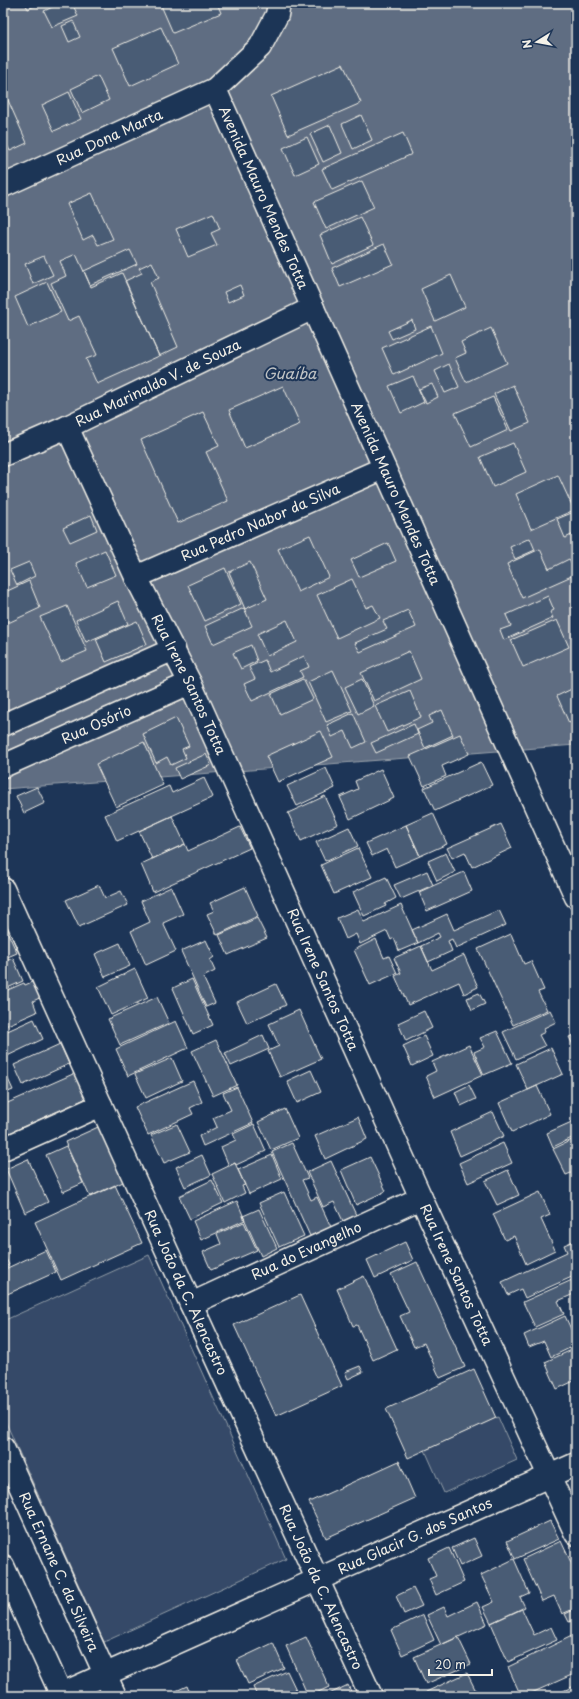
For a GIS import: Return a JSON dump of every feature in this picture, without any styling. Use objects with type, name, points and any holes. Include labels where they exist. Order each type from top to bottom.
[{"type":"street","name":"Rua Dona Marta","points":[[3,186],[215,89],[260,47],[277,15],[279,3]]},
{"type":"street","name":"Avenida Mauro Mendes Totta","points":[[215,89],[576,897]]},
{"type":"street","name":"Rua Marinaldo V. de Souza","points":[[3,456],[67,427],[313,308]]},
{"type":"street","name":"Rua Irene Santos Totta","points":[[67,427],[136,577],[190,682],[421,1198],[576,1534]]},
{"type":"street","name":"Rua Pedro Nabor da Silva","points":[[136,577],[384,468]]},
{"type":"street","points":[[3,725],[174,649]]},
{"type":"street","name":"Rua Osório","points":[[3,766],[190,682]]},
{"type":"street","name":"Rua João da C. Alencastro","points":[[3,889],[371,1696]]},
{"type":"street","points":[[3,1149],[101,1105]]},
{"type":"street","name":"Rua do Evangelho","points":[[191,1304],[421,1198]]},
{"type":"street","name":"Rua Ernane C. da Silveira","points":[[3,1448],[116,1696]]},
{"type":"street","name":"Rua Glacir G. dos Santos","points":[[60,1695],[576,1464]]},
{"type":"street","points":[[3,1566],[60,1695]]},
{"type":"shaded area","points":[[149,1255],[286,1559],[104,1642],[3,1416],[3,1321]]},
{"type":"shaded area","points":[[498,1417],[517,1460],[444,1493],[425,1450]]},
{"type":"water","name":"Guaíba","points":[[3,3],[576,3],[576,745],[3,789]]},
{"type":"building","points":[[25,3],[41,3],[28,9]]},
{"type":"building","points":[[61,3],[72,3],[78,16],[52,27],[44,11]]},
{"type":"building","points":[[160,3],[217,3],[221,13],[173,33]]},
{"type":"building","points":[[73,21],[80,37],[69,42],[62,26]]},
{"type":"building","points":[[161,27],[178,64],[130,86],[113,48]]},
{"type":"building","points":[[343,64],[361,103],[288,135],[271,96]]},
{"type":"building","points":[[98,76],[109,100],[82,113],[71,89]]},
{"type":"building","points":[[3,89],[27,143],[10,151],[6,143],[3,144]]},
{"type":"building","points":[[69,92],[81,119],[54,131],[42,105]]},
{"type":"building","points":[[361,115],[372,140],[353,149],[342,124]]},
{"type":"building","points":[[330,125],[342,153],[323,162],[310,134]]},
{"type":"building","points":[[403,133],[412,154],[332,190],[322,169]]},
{"type":"building","points":[[307,137],[319,164],[295,175],[283,148]]},
{"type":"building","points":[[362,181],[374,207],[326,229],[314,202]]},
{"type":"building","points":[[92,193],[113,239],[98,245],[93,235],[83,240],[67,204]]},
{"type":"building","points":[[213,213],[220,229],[211,233],[217,245],[188,257],[176,229]]},
{"type":"building","points":[[360,217],[373,245],[332,264],[320,235]]},
{"type":"building","points":[[384,244],[393,264],[340,287],[332,268]]},
{"type":"building","points":[[130,250],[137,264],[90,285],[84,271]]},
{"type":"building","points":[[76,254],[91,287],[122,273],[159,356],[97,384],[86,359],[97,355],[79,316],[68,321],[51,283],[66,276],[60,261]]},
{"type":"building","points":[[44,256],[53,275],[33,284],[25,264]]},
{"type":"building","points":[[152,262],[159,278],[150,282],[178,347],[159,356],[125,281],[142,273],[139,268]]},
{"type":"building","points":[[451,275],[465,307],[435,321],[421,289]]},
{"type":"building","points":[[47,282],[61,312],[28,327],[15,297]]},
{"type":"building","points":[[240,285],[244,295],[228,302],[224,292]]},
{"type":"building","points":[[412,320],[415,329],[392,339],[388,331]]},
{"type":"building","points":[[431,326],[442,353],[394,375],[382,348]]},
{"type":"building","points":[[491,328],[507,363],[466,382],[455,358],[466,353],[461,342]]},
{"type":"building","points":[[449,364],[459,387],[445,393],[435,371]]},
{"type":"building","points":[[413,376],[424,402],[401,413],[389,386]]},
{"type":"building","points":[[432,384],[438,397],[426,403],[419,389]]},
{"type":"building","points":[[513,385],[530,423],[511,431],[494,394]]},
{"type":"building","points":[[283,386],[300,424],[245,448],[229,410]]},
{"type":"building","points":[[493,397],[508,430],[471,447],[455,413]]},
{"type":"building","points":[[203,412],[219,446],[206,452],[228,501],[178,523],[141,440]]},
{"type":"building","points":[[513,443],[526,472],[493,487],[480,457]]},
{"type":"building","points":[[558,475],[574,510],[531,529],[516,494]]},
{"type":"building","points":[[574,512],[576,517],[576,533],[565,538],[557,519]]},
{"type":"building","points":[[91,515],[97,530],[70,542],[63,528]]},
{"type":"building","points":[[310,535],[329,577],[298,592],[278,549]]},
{"type":"building","points":[[530,538],[535,550],[515,559],[510,547]]},
{"type":"building","points":[[388,543],[396,561],[359,577],[351,560]]},
{"type":"building","points":[[540,549],[549,569],[569,559],[576,574],[522,598],[507,564]]},
{"type":"building","points":[[105,550],[116,575],[87,587],[76,563]]},
{"type":"building","points":[[29,562],[35,576],[17,585],[10,570]]},
{"type":"building","points":[[250,562],[267,599],[245,609],[229,572]]},
{"type":"building","points":[[225,568],[241,604],[205,621],[188,585]]},
{"type":"building","points":[[352,579],[366,608],[373,605],[380,618],[337,638],[317,595]]},
{"type":"building","points":[[29,581],[40,608],[8,623],[3,612],[3,593]]},
{"type":"building","points":[[548,596],[554,610],[550,612],[553,618],[504,640],[500,630],[511,626],[506,615]]},
{"type":"building","points":[[118,601],[128,624],[86,642],[76,620]]},
{"type":"building","points":[[67,606],[87,651],[61,662],[40,617]]},
{"type":"building","points":[[244,608],[252,626],[213,644],[205,626]]},
{"type":"building","points":[[408,610],[416,627],[360,652],[355,643],[387,629],[383,621]]},
{"type":"building","points":[[287,620],[297,642],[267,656],[257,634]]},
{"type":"building","points":[[557,620],[569,647],[523,667],[511,640]]},
{"type":"building","points":[[137,621],[147,644],[106,662],[96,639]]},
{"type":"building","points":[[251,645],[257,661],[241,669],[233,653]]},
{"type":"building","points":[[409,651],[421,679],[374,701],[361,673]]},
{"type":"building","points":[[304,656],[309,667],[300,671],[303,677],[252,701],[244,684],[255,679],[249,667],[265,660],[270,672]]},
{"type":"building","points":[[333,670],[352,711],[326,722],[308,682]]},
{"type":"building","points":[[303,679],[313,699],[280,714],[271,694]]},
{"type":"building","points":[[362,679],[374,706],[358,714],[345,687]]},
{"type":"building","points":[[576,687],[576,719],[569,723],[557,696]]},
{"type":"building","points":[[410,691],[421,717],[387,732],[375,706]]},
{"type":"building","points":[[442,710],[453,735],[425,748],[417,730],[432,723],[429,716]]},
{"type":"building","points":[[353,713],[366,742],[353,748],[345,731],[332,737],[327,725]]},
{"type":"building","points":[[176,718],[189,746],[182,749],[186,758],[171,765],[167,757],[156,763],[143,734]]},
{"type":"building","points":[[414,724],[418,734],[376,753],[371,743]]},
{"type":"building","points":[[321,731],[333,757],[278,782],[266,756]]},
{"type":"building","points":[[460,734],[469,754],[442,766],[446,776],[424,786],[410,756]]},
{"type":"building","points":[[144,742],[163,785],[116,807],[96,764]]},
{"type":"building","points":[[206,754],[211,765],[180,779],[175,768]]},
{"type":"building","points":[[481,762],[492,785],[435,811],[424,788]]},
{"type":"building","points":[[326,768],[335,788],[297,806],[287,786]]},
{"type":"building","points":[[381,769],[394,798],[350,819],[340,797],[358,789],[355,781]]},
{"type":"building","points":[[204,778],[213,797],[117,841],[105,815],[169,786],[172,793]]},
{"type":"building","points":[[37,787],[45,803],[24,813],[16,796]]},
{"type":"building","points":[[325,796],[338,824],[301,841],[288,813]]},
{"type":"building","points":[[433,813],[447,844],[420,856],[406,825]]},
{"type":"building","points":[[172,816],[185,844],[152,859],[139,831]]},
{"type":"building","points":[[501,824],[512,848],[472,867],[465,852],[452,858],[447,848]]},
{"type":"building","points":[[406,825],[420,856],[395,867],[387,849],[372,856],[366,843]]},
{"type":"building","points":[[240,827],[250,848],[153,892],[141,864],[185,844],[188,851]]},
{"type":"building","points":[[349,827],[358,846],[325,861],[316,842]]},
{"type":"building","points":[[358,848],[372,877],[334,894],[321,865]]},
{"type":"building","points":[[446,853],[455,872],[437,881],[428,861]]},
{"type":"building","points":[[427,871],[433,885],[401,899],[394,885]]},
{"type":"building","points":[[464,872],[472,891],[427,911],[419,892]]},
{"type":"building","points":[[386,877],[396,898],[385,904],[386,906],[364,916],[353,892]]},
{"type":"building","points":[[99,885],[105,898],[121,891],[128,905],[79,927],[66,900]]},
{"type":"building","points":[[171,887],[183,914],[163,923],[176,951],[146,965],[131,931],[150,922],[141,901]]},
{"type":"building","points":[[245,887],[258,916],[217,935],[207,914],[214,911],[210,903]]},
{"type":"building","points":[[401,905],[418,943],[399,951],[394,938],[391,940],[387,931],[360,944],[356,934],[346,939],[337,918],[358,909],[364,922]]},
{"type":"building","points":[[499,910],[506,925],[456,948],[452,939],[448,941],[452,951],[428,962],[421,946],[440,937],[438,933],[418,943],[412,930],[447,914],[454,930]]},
{"type":"building","points":[[257,918],[267,938],[228,955],[219,935]]},
{"type":"building","points":[[6,929],[17,953],[3,959],[3,931]]},
{"type":"building","points":[[511,934],[524,964],[531,961],[544,990],[538,992],[547,1010],[513,1025],[478,949]]},
{"type":"building","points":[[376,939],[384,958],[389,956],[397,973],[370,985],[354,950]]},
{"type":"building","points":[[206,940],[214,957],[210,960],[215,971],[203,977],[215,1003],[206,1007],[181,951]]},
{"type":"building","points":[[120,943],[130,966],[105,977],[95,954]]},
{"type":"building","points":[[421,946],[432,970],[464,955],[478,987],[464,994],[459,982],[408,1005],[395,976],[401,973],[394,958]]},
{"type":"building","points":[[13,958],[23,981],[3,990],[3,962]]},
{"type":"building","points":[[135,969],[148,998],[111,1015],[98,987]]},
{"type":"building","points":[[39,979],[46,995],[33,1001],[37,1012],[3,1027],[3,992],[24,983],[25,985]]},
{"type":"building","points":[[192,979],[213,1025],[193,1034],[173,988]]},
{"type":"building","points":[[276,984],[286,1005],[247,1023],[237,1002]]},
{"type":"building","points":[[479,993],[485,1004],[472,1010],[467,998]]},
{"type":"building","points":[[157,997],[169,1023],[120,1045],[108,1019]]},
{"type":"building","points":[[299,1010],[321,1059],[280,1077],[268,1051],[279,1046],[269,1024]]},
{"type":"building","points":[[550,1010],[556,1022],[544,1028],[545,1032],[539,1035],[545,1046],[516,1059],[503,1032]]},
{"type":"building","points":[[424,1011],[432,1028],[406,1041],[398,1023]]},
{"type":"building","points":[[34,1019],[43,1039],[3,1058],[3,1033]]},
{"type":"building","points":[[176,1021],[188,1048],[128,1076],[116,1049]]},
{"type":"building","points":[[497,1031],[512,1063],[484,1075],[474,1052],[485,1047],[480,1038]]},
{"type":"building","points":[[576,1034],[576,1051],[569,1037]]},
{"type":"building","points":[[263,1035],[269,1049],[231,1066],[225,1053]]},
{"type":"building","points":[[424,1036],[433,1056],[412,1066],[403,1046]]},
{"type":"building","points":[[216,1040],[237,1085],[213,1096],[192,1051]]},
{"type":"building","points":[[60,1044],[69,1064],[23,1085],[14,1065]]},
{"type":"building","points":[[469,1045],[483,1075],[435,1097],[426,1076],[436,1071],[432,1062]]},
{"type":"building","points":[[551,1048],[563,1074],[528,1090],[516,1064]]},
{"type":"building","points":[[172,1058],[182,1081],[146,1098],[135,1074]]},
{"type":"building","points":[[3,1068],[13,1090],[3,1094]]},
{"type":"building","points":[[82,1070],[94,1095],[3,1136],[3,1105]]},
{"type":"building","points":[[311,1070],[321,1092],[297,1103],[287,1081]]},
{"type":"building","points":[[193,1081],[202,1102],[190,1108],[193,1114],[148,1135],[135,1107]]},
{"type":"building","points":[[469,1085],[476,1099],[461,1106],[455,1092]]},
{"type":"building","points":[[537,1086],[550,1114],[512,1132],[499,1103]]},
{"type":"building","points":[[237,1087],[253,1123],[203,1146],[199,1136],[217,1127],[213,1118],[231,1110],[223,1093]]},
{"type":"building","points":[[285,1109],[298,1138],[271,1150],[258,1122]]},
{"type":"building","points":[[493,1112],[504,1136],[460,1156],[450,1132]]},
{"type":"building","points":[[358,1117],[367,1139],[325,1159],[315,1136]]},
{"type":"building","points":[[576,1120],[576,1136],[553,1147],[547,1133]]},
{"type":"building","points":[[107,1123],[132,1178],[90,1197],[65,1142]]},
{"type":"building","points":[[177,1124],[190,1152],[164,1163],[151,1135]]},
{"type":"building","points":[[254,1124],[266,1151],[236,1165],[235,1163],[229,1166],[221,1147],[236,1140],[233,1134]]},
{"type":"building","points":[[576,1138],[576,1171],[566,1175],[553,1149]]},
{"type":"building","points":[[292,1143],[308,1178],[302,1180],[311,1200],[317,1197],[331,1227],[310,1236],[272,1152]]},
{"type":"building","points":[[503,1143],[512,1163],[468,1183],[459,1163]]},
{"type":"building","points":[[66,1146],[83,1183],[63,1192],[46,1155]]},
{"type":"building","points":[[202,1155],[211,1175],[185,1187],[176,1167]]},
{"type":"building","points":[[272,1155],[282,1179],[249,1194],[238,1170]]},
{"type":"building","points":[[370,1157],[386,1191],[356,1205],[341,1170]]},
{"type":"building","points":[[28,1159],[48,1202],[25,1213],[6,1169]]},
{"type":"building","points":[[331,1161],[356,1215],[343,1221],[334,1202],[323,1207],[307,1172]]},
{"type":"building","points":[[235,1163],[245,1185],[242,1186],[245,1193],[225,1203],[212,1174]]},
{"type":"building","points":[[508,1170],[519,1195],[497,1205],[485,1181]]},
{"type":"building","points":[[212,1180],[223,1203],[190,1219],[179,1196]]},
{"type":"building","points":[[115,1185],[142,1243],[61,1280],[35,1222]]},
{"type":"building","points":[[284,1192],[304,1236],[279,1247],[259,1203]]},
{"type":"building","points":[[540,1192],[550,1215],[541,1219],[555,1250],[526,1264],[514,1236],[505,1240],[493,1214]]},
{"type":"building","points":[[237,1201],[245,1220],[201,1240],[193,1221]]},
{"type":"building","points":[[259,1209],[277,1248],[261,1256],[243,1216]]},
{"type":"building","points":[[244,1222],[257,1250],[211,1270],[203,1252],[221,1244],[217,1234]]},
{"type":"building","points":[[576,1240],[576,1281],[574,1276],[525,1298],[521,1289],[508,1295],[502,1282],[567,1252],[564,1245]]},
{"type":"building","points":[[405,1242],[413,1260],[375,1278],[367,1260]]},
{"type":"building","points":[[46,1250],[56,1272],[3,1296],[3,1270]]},
{"type":"building","points":[[3,1252],[9,1265],[3,1268]]},
{"type":"building","points":[[417,1262],[465,1367],[440,1378],[424,1343],[414,1347],[400,1316],[409,1312],[391,1274]]},
{"type":"building","points":[[364,1276],[397,1349],[373,1360],[357,1325],[353,1326],[337,1289]]},
{"type":"building","points":[[572,1280],[576,1293],[558,1301],[564,1314],[535,1327],[523,1302]]},
{"type":"building","points":[[300,1295],[342,1386],[276,1416],[234,1325]]},
{"type":"building","points":[[565,1316],[576,1340],[576,1345],[551,1357],[544,1341],[529,1347],[524,1335]]},
{"type":"building","points":[[576,1348],[576,1380],[557,1389],[545,1362]]},
{"type":"building","points":[[360,1366],[363,1372],[348,1379],[345,1372]]},
{"type":"building","points":[[474,1369],[496,1418],[408,1458],[386,1409]]},
{"type":"building","points":[[399,1461],[415,1498],[326,1538],[309,1502]]},
{"type":"building","points":[[550,1521],[559,1539],[515,1559],[507,1541]]},
{"type":"building","points":[[474,1538],[482,1556],[460,1566],[452,1548]]},
{"type":"building","points":[[561,1541],[576,1573],[576,1608],[562,1614],[554,1596],[542,1601],[523,1559]]},
{"type":"building","points":[[449,1548],[464,1582],[436,1595],[429,1579],[436,1576],[428,1558]]},
{"type":"building","points":[[514,1559],[529,1593],[520,1597],[525,1607],[491,1623],[483,1607],[494,1602],[481,1575]]},
{"type":"building","points":[[413,1588],[422,1606],[404,1614],[396,1596]]},
{"type":"building","points":[[477,1602],[487,1624],[441,1645],[427,1615],[444,1607],[448,1616]]},
{"type":"building","points":[[522,1609],[534,1635],[551,1627],[557,1640],[508,1662],[491,1623]]},
{"type":"building","points":[[576,1609],[576,1619],[569,1622],[565,1614]]},
{"type":"building","points":[[423,1615],[434,1640],[402,1655],[391,1630]]},
{"type":"building","points":[[576,1634],[576,1673],[525,1696],[521,1696],[508,1667]]},
{"type":"building","points":[[306,1637],[329,1687],[310,1696],[308,1696],[286,1646]]},
{"type":"building","points":[[458,1637],[471,1664],[426,1684],[414,1657]]},
{"type":"building","points":[[273,1643],[284,1668],[248,1684],[237,1660]]},
{"type":"building","points":[[287,1671],[299,1696],[257,1696],[253,1687]]},
{"type":"building","points":[[467,1673],[478,1695],[428,1696],[426,1692]]},
{"type":"building","points":[[348,1685],[353,1696],[325,1696]]},
{"type":"building","points":[[576,1685],[576,1696],[553,1696]]},
{"type":"building","points":[[187,1686],[191,1696],[165,1696]]}]
